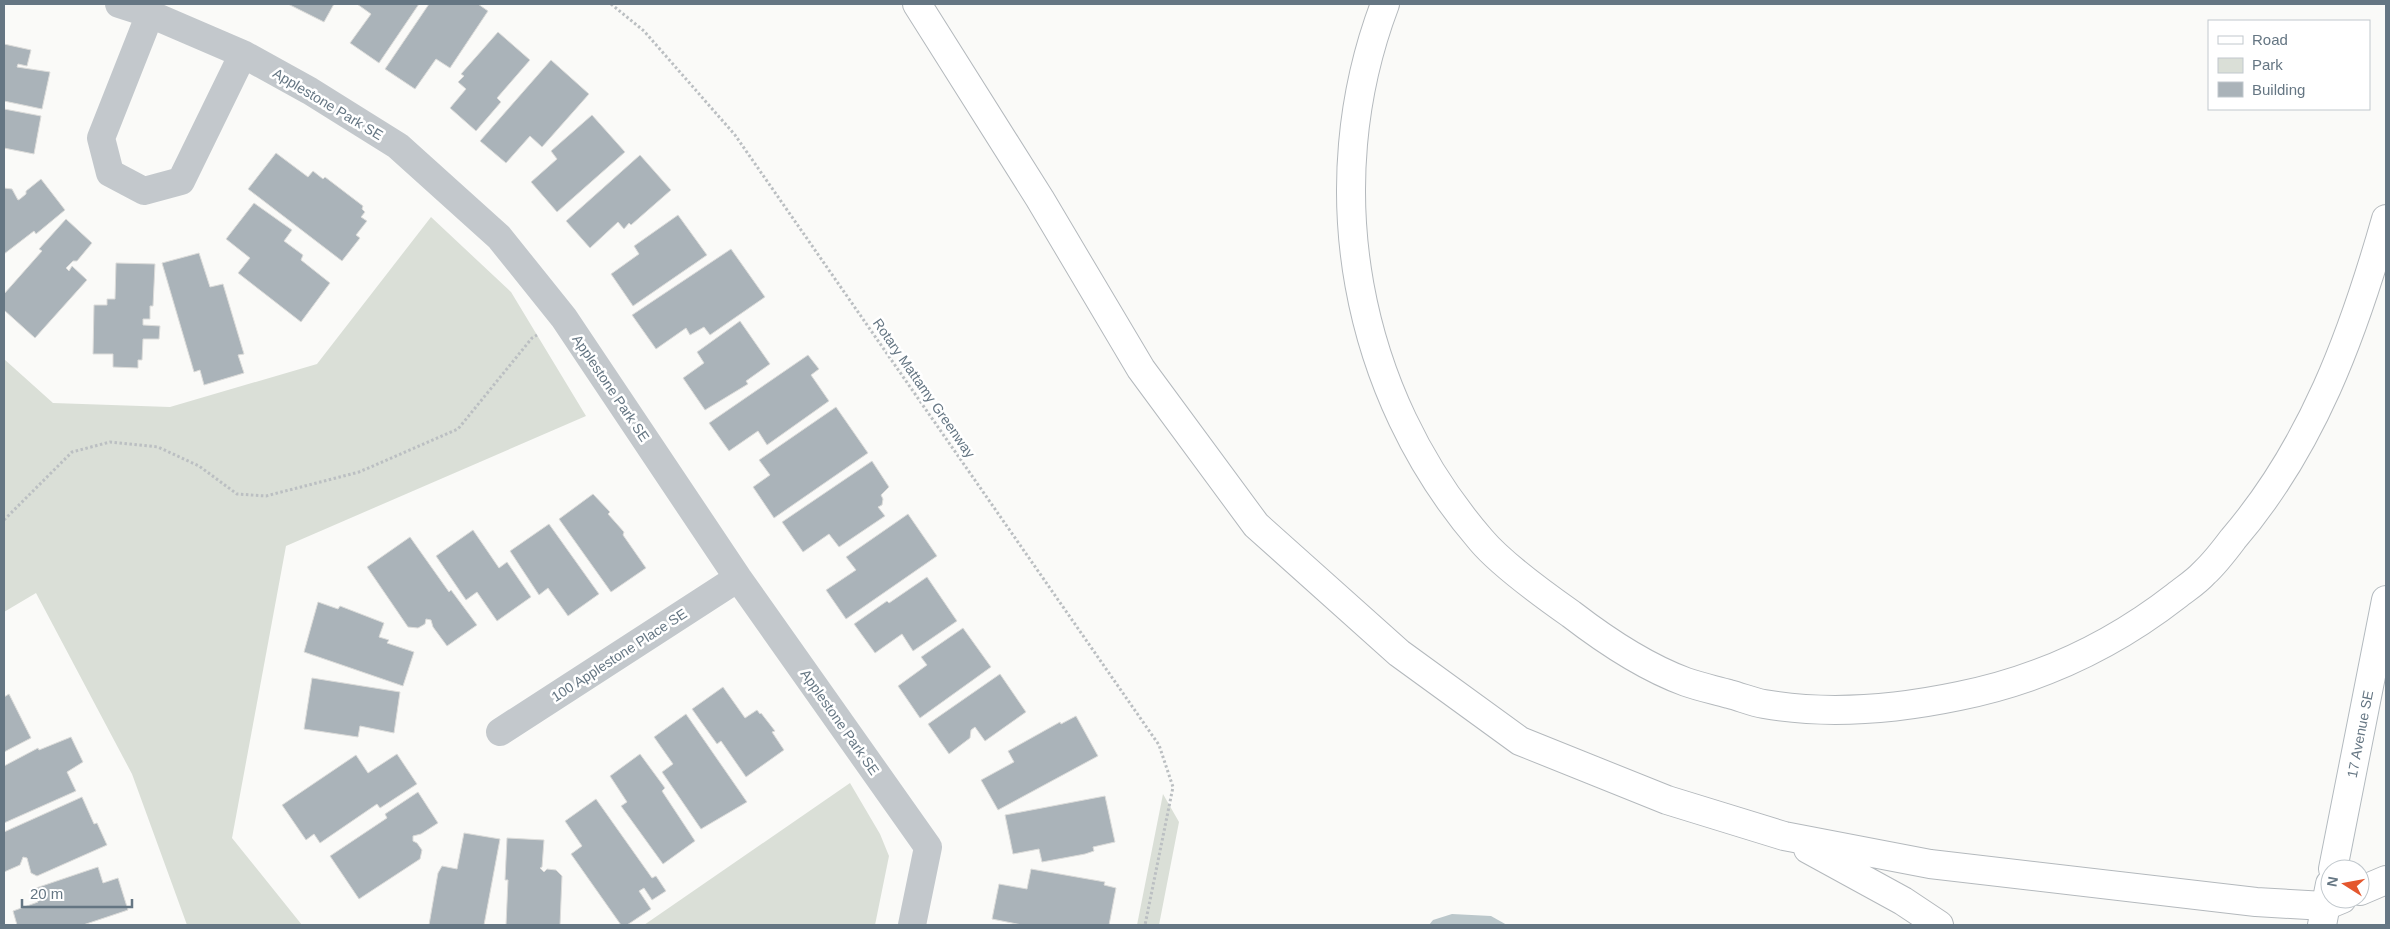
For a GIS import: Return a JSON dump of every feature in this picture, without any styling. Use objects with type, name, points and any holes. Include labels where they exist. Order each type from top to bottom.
[{"type":"main road","points":[[917,4],[1040,199],[1142,369],[1256,525],[1399,653],[1520,741],[1667,800],[1784,836],[1930,864],[2256,902],[2320,903]]},
{"type":"main road","points":[[1386,4],[1361,87],[1350,168],[1352,247],[1368,325],[1395,404],[1433,476],[1483,543],[1547,597],[1612,644],[1684,682],[1763,704],[1842,710],[1920,704],[1996,688],[2071,660],[2149,617],[2204,574],[2256,513],[2300,444],[2327,391],[2363,301],[2386,219]]},
{"type":"main road","name":"17 Avenue SE","points":[[2335,859],[2386,600]]},
{"type":"main road","points":[[1784,836],[1903,900],[1939,925]]},
{"type":"main road","points":[[2370,887],[2386,880]]},
{"type":"street","name":"Applestone Park SE","points":[[119,4],[150,14],[243,54],[310,91],[398,146],[499,237],[564,318],[738,578],[928,847],[912,925]]},
{"type":"street","points":[[150,14],[101,138],[110,173],[144,191],[181,181],[243,54]]},
{"type":"street","name":"100 Applestone Place SE","points":[[500,732],[738,578]]},
{"type":"path","name":"Rotary Mattamy Greenway","points":[[611,4],[644,31],[735,135],[1160,745],[1173,787],[1145,925]]},
{"type":"path","points":[[4,520],[72,452],[110,442],[158,447],[199,466],[237,494],[266,496],[359,472],[458,429],[532,338],[564,318]]},
{"type":"green space","points":[[431,217],[511,292],[586,416],[286,546],[232,838],[302,925],[187,925],[132,774],[36,593],[4,612],[4,359],[53,403],[170,407],[317,364]]},
{"type":"green space","points":[[850,783],[880,834],[889,856],[875,925],[644,925]]},
{"type":"green space","points":[[1163,794],[1179,822],[1159,925],[1137,925]]},
{"type":"shaded area","points":[[1452,914],[1491,916],[1507,925],[1429,925],[1433,920]]},
{"type":"building","points":[[288,4],[334,4],[324,22]]},
{"type":"building","points":[[357,4],[419,4],[379,63],[350,43],[371,14]]},
{"type":"building","points":[[429,4],[478,4],[488,11],[450,68],[436,59],[415,89],[385,69]]},
{"type":"building","points":[[498,32],[530,60],[497,98],[501,102],[476,131],[450,108],[466,89],[458,82],[464,76],[461,74]]},
{"type":"building","points":[[4,44],[31,50],[27,66],[18,64],[17,67],[50,72],[42,109],[4,101]]},
{"type":"building","points":[[551,60],[589,94],[542,147],[530,136],[506,163],[480,141]]},
{"type":"building","points":[[4,109],[41,116],[34,154],[4,148]]},
{"type":"building","points":[[592,115],[625,152],[557,212],[531,182],[557,159],[551,151]]},
{"type":"building","points":[[276,153],[308,177],[313,171],[323,179],[325,177],[363,206],[362,209],[365,212],[361,217],[367,221],[356,235],[360,238],[342,261],[248,189]]},
{"type":"building","points":[[640,155],[671,190],[631,225],[629,223],[624,229],[618,222],[590,248],[566,221]]},
{"type":"building","points":[[41,179],[65,210],[36,234],[34,231],[4,254],[4,188],[12,189],[18,200]]},
{"type":"building","points":[[254,203],[292,230],[284,241],[303,255],[301,260],[330,283],[301,322],[238,273],[250,258],[226,239]]},
{"type":"building","points":[[678,215],[707,255],[633,306],[611,274],[639,254],[634,246]]},
{"type":"building","points":[[66,219],[92,243],[77,261],[73,261],[66,268],[69,271],[72,266],[87,280],[35,338],[4,310],[4,294],[42,251],[39,249]]},
{"type":"building","points":[[731,249],[765,297],[710,335],[704,327],[690,335],[686,328],[656,349],[632,315]]},
{"type":"building","points":[[199,253],[210,287],[223,284],[244,354],[238,355],[244,373],[204,385],[200,370],[194,372],[162,263]]},
{"type":"building","points":[[116,263],[155,264],[153,306],[150,306],[150,319],[143,319],[143,325],[160,326],[159,339],[143,339],[142,360],[138,360],[138,368],[113,367],[113,354],[93,354],[94,305],[107,305],[107,299],[115,299]]},
{"type":"building","points":[[740,321],[770,364],[746,381],[748,384],[705,410],[683,378],[704,363],[697,352]]},
{"type":"building","points":[[808,355],[819,369],[811,375],[829,401],[767,445],[758,431],[729,451],[709,423]]},
{"type":"building","points":[[836,407],[868,453],[774,518],[753,487],[770,475],[759,460]]},
{"type":"building","points":[[872,461],[889,487],[881,495],[883,499],[882,505],[878,507],[885,516],[839,547],[829,534],[803,552],[782,522]]},
{"type":"building","points":[[593,494],[610,512],[608,514],[624,532],[623,535],[646,568],[611,592],[559,519]]},
{"type":"building","points":[[908,514],[937,556],[846,619],[826,590],[856,570],[846,557]]},
{"type":"building","points":[[549,524],[599,594],[568,616],[548,588],[539,595],[510,551]]},
{"type":"building","points":[[473,530],[499,568],[507,562],[531,597],[497,621],[477,592],[466,600],[436,556]]},
{"type":"building","points":[[410,537],[449,592],[451,590],[477,625],[447,646],[433,627],[431,620],[426,619],[425,624],[418,628],[408,627],[367,567]]},
{"type":"building","points":[[927,577],[957,621],[913,651],[902,634],[875,653],[854,624]]},
{"type":"building","points":[[318,602],[338,609],[340,606],[384,623],[379,637],[389,640],[387,643],[414,652],[403,686],[304,652]]},
{"type":"building","points":[[963,628],[991,667],[920,718],[898,686],[927,665],[921,657]]},
{"type":"building","points":[[1000,674],[1026,712],[985,741],[975,727],[971,730],[970,738],[949,754],[928,724]]},
{"type":"building","points":[[312,678],[400,692],[394,733],[360,726],[358,737],[304,729]]},
{"type":"building","points":[[723,687],[745,718],[757,710],[761,713],[775,731],[772,732],[784,750],[746,777],[721,741],[717,744],[692,709]]},
{"type":"building","points":[[9,694],[31,738],[4,752],[4,697]]},
{"type":"building","points":[[686,714],[747,802],[701,829],[662,772],[673,764],[654,737]]},
{"type":"building","points":[[1076,716],[1098,756],[998,810],[981,780],[1014,762],[1008,751],[1060,722],[1061,724]]},
{"type":"building","points":[[71,737],[83,762],[67,772],[76,791],[4,823],[4,766],[38,748],[39,750]]},
{"type":"building","points":[[397,754],[417,784],[380,808],[377,804],[320,843],[314,834],[306,840],[282,805],[356,755],[368,773]]},
{"type":"building","points":[[640,754],[665,788],[662,791],[695,841],[663,864],[621,806],[627,802],[610,776]]},
{"type":"building","points":[[418,792],[438,823],[421,834],[413,836],[413,841],[422,850],[420,859],[359,899],[330,856],[387,818],[385,814]]},
{"type":"building","points":[[1105,796],[1115,842],[1093,847],[1094,851],[1085,854],[1042,862],[1039,849],[1013,854],[1005,815]]},
{"type":"building","points":[[82,797],[94,824],[97,823],[107,845],[37,876],[31,873],[27,858],[23,857],[20,865],[4,872],[4,832]]},
{"type":"building","points":[[596,799],[652,878],[656,876],[666,891],[652,900],[644,888],[639,891],[651,909],[627,925],[621,925],[571,854],[582,846],[565,821]]},
{"type":"building","points":[[464,833],[500,839],[484,925],[429,925],[438,873],[442,866],[457,869]]},
{"type":"building","points":[[507,838],[544,840],[542,867],[540,868],[544,872],[547,869],[556,870],[562,876],[560,925],[506,925],[508,880],[505,880]]},
{"type":"building","points":[[98,867],[103,883],[118,878],[128,910],[83,925],[17,925],[13,911],[38,902],[33,889]]},
{"type":"building","points":[[1031,869],[1105,882],[1104,885],[1116,888],[1109,925],[1022,925],[992,919],[999,884],[1027,889]]}]
